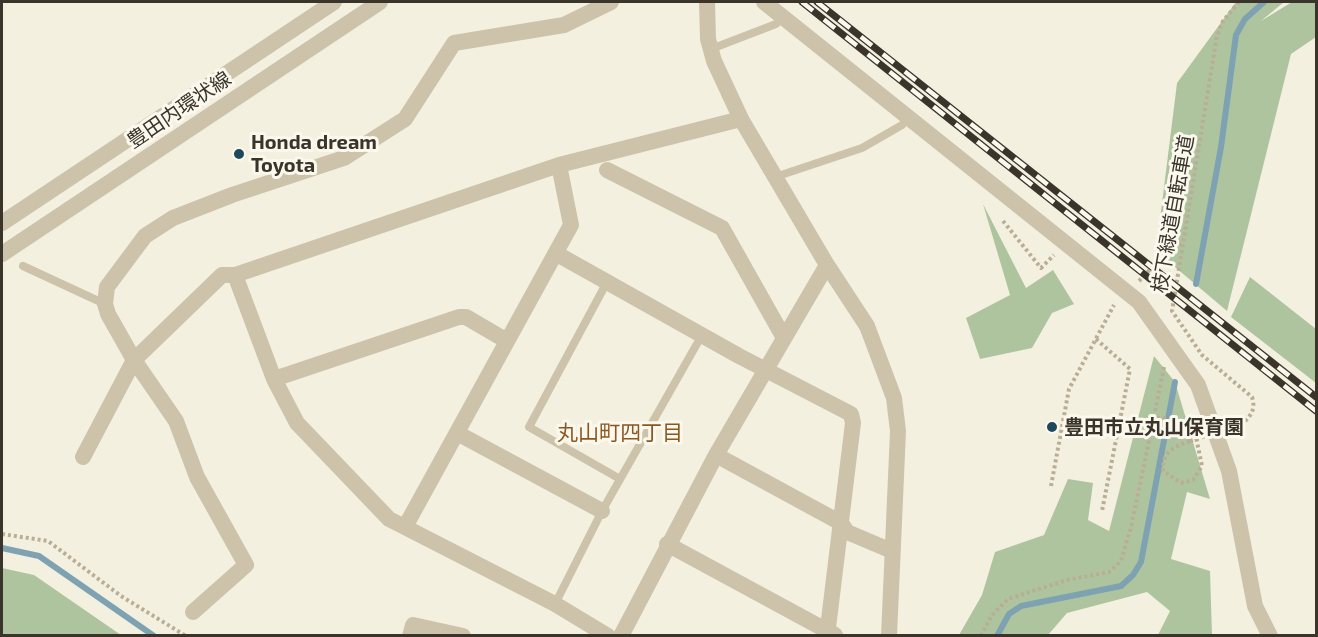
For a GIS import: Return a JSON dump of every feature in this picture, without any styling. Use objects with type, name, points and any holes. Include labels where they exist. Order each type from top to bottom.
[{"type":"street","name":"豊田内環状線","points":[[2,223],[334,2]]},
{"type":"street","name":"豊田内環状線","points":[[2,254],[380,2]]},
{"type":"street","points":[[193,612],[246,565],[198,477],[176,421],[134,360],[108,314],[105,304],[107,287],[145,236],[173,218],[232,195],[344,158],[405,119],[454,43],[564,25],[611,2]]},
{"type":"street","points":[[707,2],[706,18],[714,62],[741,119],[827,265],[867,326],[894,398],[898,430],[889,636]]},
{"type":"street","points":[[764,2],[1123,296],[1139,302],[1198,386],[1229,471],[1255,606],[1270,636]]},
{"type":"street","points":[[83,457],[134,360],[222,275],[235,275],[559,165],[741,119]]},
{"type":"street","points":[[405,527],[571,225],[559,165]]},
{"type":"street","points":[[607,170],[722,228],[784,338]]},
{"type":"street","points":[[557,254],[702,335],[851,414],[853,423],[830,634],[667,544]]},
{"type":"street","points":[[621,636],[667,544],[716,455],[827,265]]},
{"type":"street","points":[[235,275],[274,379],[297,423],[367,498],[389,519],[555,604],[608,636]]},
{"type":"street","points":[[274,379],[459,317],[466,317],[507,341]]},
{"type":"street","points":[[457,433],[602,511]]},
{"type":"street","points":[[716,455],[841,523],[847,532],[892,551]]},
{"type":"street","points":[[410,636],[413,625],[463,636]]},
{"type":"lane","points":[[711,49],[776,24]]},
{"type":"lane","points":[[775,177],[862,148],[902,125]]},
{"type":"lane","points":[[23,266],[105,304]]},
{"type":"lane","points":[[608,282],[529,427],[620,479]]},
{"type":"lane","points":[[555,604],[602,511],[702,335]]},
{"type":"path","name":"枝下緑道自転車道","points":[[1157,417],[1178,422],[1191,421],[1202,466],[1193,480],[1181,483],[1163,471],[1166,454],[1173,447],[1190,441],[1242,424],[1252,416],[1255,404],[1252,397],[1202,355],[1172,311],[1217,36],[1223,21],[1239,2]]},
{"type":"path","points":[[1004,221],[1041,268],[1058,251]]},
{"type":"path","points":[[1051,486],[1069,389],[1096,339],[1123,296],[1164,255],[1183,242]]},
{"type":"path","points":[[1096,339],[1130,369],[1102,511]]},
{"type":"path","points":[[981,636],[992,615],[1008,599],[1058,582],[1109,572],[1121,561],[1157,417],[1165,361]]},
{"type":"path","points":[[2,534],[48,541],[121,596],[186,636]]},
{"type":"green space","points":[[1236,2],[1284,2],[1261,21],[1292,2],[1316,2],[1316,37],[1291,54],[1227,311],[1156,251],[1177,83]]},
{"type":"green space","points":[[983,204],[1026,288],[1053,270],[1074,304],[1052,313],[1032,348],[980,359],[966,318],[1010,295]]},
{"type":"green space","points":[[1250,277],[1316,329],[1316,383],[1231,317]]},
{"type":"green space","points":[[1154,356],[1175,382],[1210,499],[1187,492],[1171,559],[1210,571],[1212,635],[1158,635],[1170,611],[1147,592],[1067,613],[1048,635],[959,635],[982,595],[995,552],[1044,535],[1068,479],[1093,483],[1088,520],[1109,531]]},
{"type":"green space","points":[[2,568],[34,575],[121,635],[2,635]]},
{"type":"waterway","points":[[1196,284],[1221,147],[1236,35],[1245,19],[1264,2]]},
{"type":"waterway","points":[[997,636],[1009,614],[1021,606],[1121,586],[1133,575],[1141,562],[1175,382]]},
{"type":"waterway","points":[[2,548],[39,556],[154,636]]},
{"type":"railway","points":[[802,2],[1316,411]]},
{"type":"railway","points":[[817,2],[1316,397]]},
{"type":"place","name":"Honda dream Toyota","points":[[239,154]]},
{"type":"place","name":"豊田市立丸山保育園","points":[[1052,427]]},
{"type":"district","name":"丸山町四丁目","points":[[620,433]]}]
